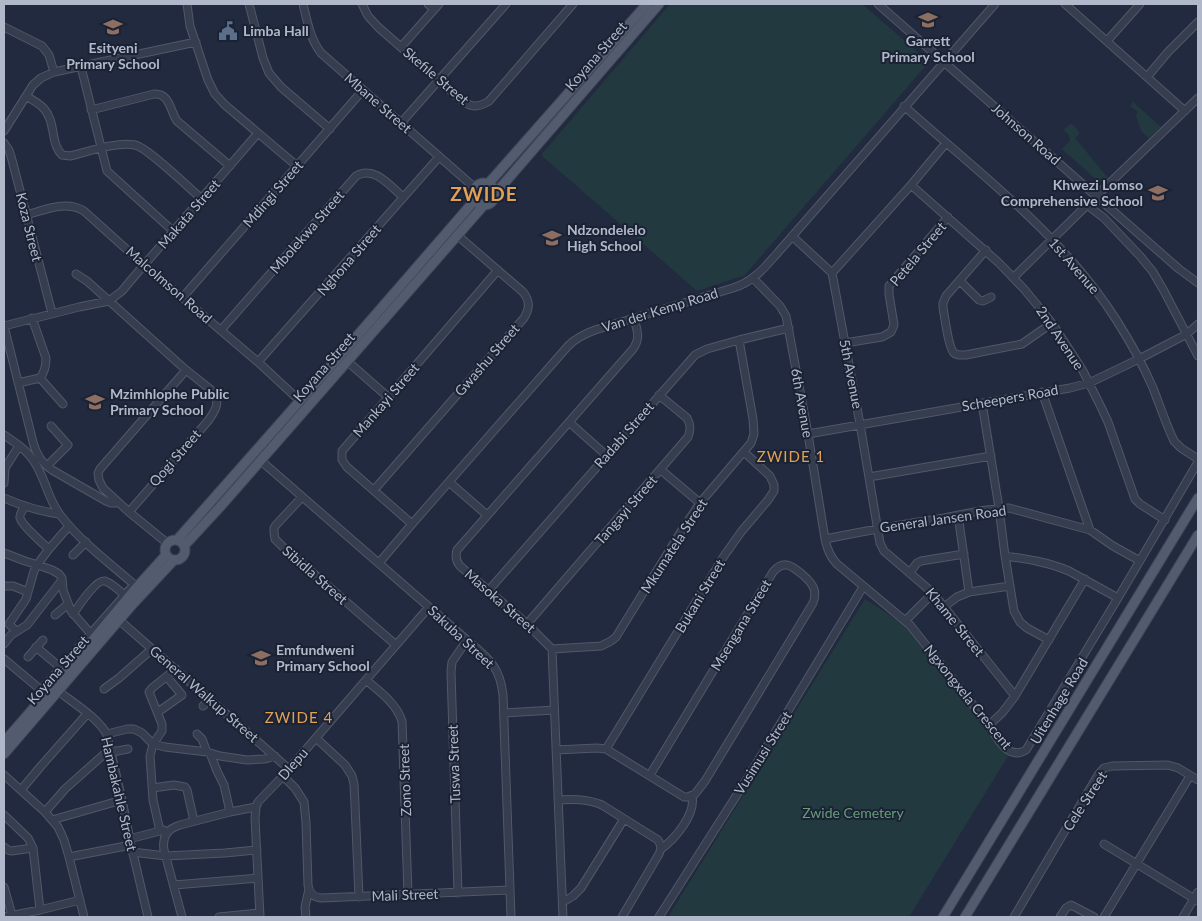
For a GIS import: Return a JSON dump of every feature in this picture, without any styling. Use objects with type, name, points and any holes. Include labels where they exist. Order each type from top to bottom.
[{"type":"main road","name":"Koyana Street","points":[[488,184],[647,4]]},
{"type":"main road","name":"Koyana Street","points":[[4,742],[91,642],[135,586],[170,558],[180,558],[183,556],[184,546],[457,235],[484,205],[493,200],[495,194],[659,4]]},
{"type":"main road","points":[[484,205],[474,200],[475,188],[481,183],[488,184],[492,186],[495,194]]},
{"type":"main road","name":"Koyana Street","points":[[177,540],[474,200]]},
{"type":"main road","name":"Uitenhage Road","points":[[943,917],[1198,498]]},
{"type":"main road","points":[[965,917],[1198,535]]},
{"type":"main road","points":[[170,558],[165,549],[167,542],[177,540],[183,543],[184,546]]},
{"type":"main road","name":"Koyana Street","points":[[4,754],[170,558]]},
{"type":"street","points":[[187,4],[190,26],[208,80],[215,94],[225,105],[297,166]]},
{"type":"street","points":[[249,4],[262,58],[269,73],[281,87],[330,128]]},
{"type":"street","name":"Mbane Street","points":[[303,4],[311,36],[316,47],[475,188]]},
{"type":"street","name":"Skefile Street","points":[[362,4],[372,21],[467,105],[473,106],[484,104],[492,96],[573,4]]},
{"type":"street","points":[[401,47],[436,6],[428,4]]},
{"type":"street","points":[[401,123],[506,4]]},
{"type":"street","name":"Johnson Road","points":[[878,4],[1167,259],[1198,283]]},
{"type":"street","name":"Van der Kemp Road","points":[[379,563],[575,339],[634,318],[733,288],[753,278],[995,4]]},
{"type":"street","points":[[1106,42],[1140,4]]},
{"type":"street","points":[[1067,5],[1185,111]]},
{"type":"street","points":[[1147,77],[1168,52],[1198,22]]},
{"type":"street","points":[[4,27],[42,46],[49,55],[54,72]]},
{"type":"street","points":[[4,131],[33,85],[44,76],[54,72],[196,42]]},
{"type":"street","points":[[81,67],[109,174],[173,231]]},
{"type":"street","name":"Mdingi Street","points":[[183,297],[363,90]]},
{"type":"street","points":[[91,110],[154,94],[163,95],[177,121],[230,166]]},
{"type":"street","points":[[26,96],[47,112],[56,145],[62,155],[70,156],[127,144],[140,147],[202,199]]},
{"type":"street","points":[[1014,278],[1198,98]]},
{"type":"street","name":"1st Avenue","points":[[904,106],[1053,239],[1076,266],[1102,298],[1139,359],[1174,441],[1198,461]]},
{"type":"street","name":"Makata Street","points":[[109,301],[122,291],[258,133]]},
{"type":"street","name":"Koza Street","points":[[4,143],[9,150],[52,313]]},
{"type":"street","points":[[792,236],[832,273],[946,143]]},
{"type":"street","name":"Nghona Street","points":[[258,362],[439,157]]},
{"type":"street","name":"Mbolekwa Street","points":[[221,330],[356,176],[364,173],[377,175],[403,197]]},
{"type":"street","name":"2nd Avenue","points":[[911,185],[986,250],[1014,278],[1052,323],[1075,357],[1108,422],[1135,498],[1140,504],[1164,520]]},
{"type":"street","name":"Malcolmson Road","points":[[26,215],[59,206],[71,205],[79,208],[93,218],[144,265],[300,400]]},
{"type":"street","points":[[1088,205],[1104,218],[1153,272],[1198,356]]},
{"type":"street","name":"Petela Street","points":[[845,343],[882,337],[891,332],[894,324],[888,294],[889,286],[948,217]]},
{"type":"street","name":"Gwashu Street","points":[[374,490],[524,318],[529,306],[526,296],[457,235]]},
{"type":"street","points":[[986,250],[946,296],[943,303],[952,350],[956,354],[966,355],[1022,344],[1052,323]]},
{"type":"street","name":"Mankayi Street","points":[[412,524],[347,467],[342,460],[341,454],[343,449],[498,270]]},
{"type":"street","name":"5th Avenue","points":[[832,273],[878,529]]},
{"type":"street","name":"Qogi Street","points":[[76,274],[88,280],[186,370],[213,392],[216,397],[217,408],[208,421],[129,512]]},
{"type":"street","name":"6th Avenue","points":[[753,278],[783,310],[786,316],[825,539]]},
{"type":"street","points":[[960,281],[979,300],[984,301],[991,297]]},
{"type":"street","points":[[109,301],[52,313],[4,326],[5,342],[33,442],[39,457],[47,466],[111,503],[119,503]]},
{"type":"street","points":[[32,318],[46,358],[40,378]]},
{"type":"street","name":"Masoka Street","points":[[552,649],[527,624],[460,566],[456,557],[457,550],[637,344],[638,336],[634,318]]},
{"type":"street","name":"Scheepers Road","points":[[808,434],[1070,388],[1089,383],[1187,334],[1198,324]]},
{"type":"street","name":"Radabi Street","points":[[488,590],[695,355],[700,351],[788,328]]},
{"type":"street","name":"Mkumatela Street","points":[[552,649],[601,646],[616,637],[700,503],[744,452],[753,438],[754,428],[738,340]]},
{"type":"street","points":[[347,361],[388,397]]},
{"type":"street","points":[[167,542],[119,503],[101,484],[98,476],[100,469],[186,370]]},
{"type":"street","points":[[18,383],[40,378]]},
{"type":"street","points":[[40,378],[63,404]]},
{"type":"street","points":[[1042,392],[1090,530]]},
{"type":"street","name":"Tangayi Street","points":[[527,624],[661,470],[690,433],[691,428],[687,418],[659,395]]},
{"type":"street","points":[[982,403],[1012,604],[1016,616],[1027,628],[1048,640]]},
{"type":"street","points":[[569,422],[606,455]]},
{"type":"street","points":[[47,466],[68,445],[51,426]]},
{"type":"street","points":[[4,435],[20,447],[38,467],[59,514],[69,526],[135,586],[40,690],[4,659]]},
{"type":"street","points":[[4,483],[5,468],[20,447],[33,442]]},
{"type":"street","name":"Bukani Street","points":[[606,749],[724,556],[772,495],[774,485],[770,476],[744,452]]},
{"type":"street","points":[[869,477],[991,456]]},
{"type":"street","name":"Sakuba Street","points":[[260,460],[467,640],[489,660],[497,671],[502,685],[504,713],[511,917]]},
{"type":"street","name":"Ngxongxela Crescent","points":[[825,539],[828,552],[833,560],[906,620],[989,725],[996,737],[1009,752],[1017,754],[1026,750],[1198,461]]},
{"type":"street","points":[[661,470],[700,503]]},
{"type":"street","points":[[449,482],[487,515]]},
{"type":"street","name":"Sibidla Street","points":[[302,497],[276,525],[275,539],[396,645]]},
{"type":"street","points":[[4,498],[24,507],[59,514]]},
{"type":"street","points":[[24,507],[20,516],[21,519],[49,549]]},
{"type":"street","name":"General Jansen Road","points":[[825,539],[999,508],[1009,508],[1090,530],[1140,561]]},
{"type":"street","points":[[958,515],[969,592]]},
{"type":"street","points":[[16,631],[6,622],[23,604],[34,571],[49,549],[69,526]]},
{"type":"street","name":"Khame Street","points":[[878,529],[879,540],[884,551],[933,593],[1015,696]]},
{"type":"street","points":[[73,555],[86,542]]},
{"type":"street","points":[[4,553],[24,562],[57,572],[62,580],[63,590],[73,614],[91,634]]},
{"type":"street","points":[[910,572],[921,561],[964,554]]},
{"type":"street","points":[[1005,556],[1030,559],[1069,570],[1118,598]]},
{"type":"street","name":"Msengana Street","points":[[650,775],[773,572],[780,566],[789,565],[814,587],[815,598],[813,603],[710,773],[693,795]]},
{"type":"street","points":[[989,725],[1002,713],[1015,696],[1085,579]]},
{"type":"street","points":[[4,644],[11,635],[27,625],[62,580]]},
{"type":"street","points":[[73,614],[101,582],[108,583],[125,595]]},
{"type":"street","points":[[4,586],[13,586],[28,592]]},
{"type":"street","name":"Vusimusi Street","points":[[659,917],[756,764],[863,586]]},
{"type":"street","points":[[944,607],[957,597],[969,592],[1010,586]]},
{"type":"street","points":[[906,620],[933,593]]},
{"type":"street","points":[[55,615],[68,604]]},
{"type":"street","name":"Dlepu","points":[[256,807],[258,802],[283,776],[429,607]]},
{"type":"street","name":"General Walkup Street","points":[[119,620],[289,768]]},
{"type":"street","points":[[28,656],[43,640]]},
{"type":"street","name":"Tuswa Street","points":[[458,893],[451,672],[452,662],[467,640]]},
{"type":"street","points":[[36,647],[61,668]]},
{"type":"street","points":[[104,688],[119,678],[152,649]]},
{"type":"street","points":[[552,649],[563,917]]},
{"type":"street","points":[[160,830],[154,805],[150,756],[153,744],[162,729],[162,720],[149,690],[176,669]]},
{"type":"street","points":[[158,712],[184,698],[167,677]]},
{"type":"street","name":"Zono Street","points":[[366,680],[393,704],[402,721],[408,894]]},
{"type":"street","name":"Hambakahle Street","points":[[58,691],[100,725],[107,734],[148,917]]},
{"type":"street","points":[[203,706],[210,699]]},
{"type":"street","points":[[504,713],[554,710]]},
{"type":"street","points":[[21,790],[87,714]]},
{"type":"street","points":[[107,734],[134,729],[142,733],[153,744],[173,748],[248,760],[265,759],[275,756]]},
{"type":"street","points":[[197,734],[202,739],[224,785],[230,812]]},
{"type":"street","points":[[316,738],[346,765],[352,776],[354,784],[359,897]]},
{"type":"street","points":[[45,812],[70,784],[111,750],[128,749]]},
{"type":"street","points":[[556,750],[606,749],[680,795],[693,795],[689,815],[678,833],[662,849],[622,917]]},
{"type":"street","name":"Cele Street","points":[[1017,916],[1086,794],[1104,768],[1112,766],[1168,765],[1178,768],[1198,780]]},
{"type":"street","points":[[4,774],[45,812],[61,833],[84,917]]},
{"type":"street","points":[[283,776],[295,788],[304,802],[308,887],[306,917]]},
{"type":"street","points":[[1104,917],[1190,776]]},
{"type":"street","points":[[152,788],[174,785],[185,787],[194,821]]},
{"type":"street","points":[[52,820],[122,800]]},
{"type":"street","points":[[558,800],[592,801],[602,805],[658,840],[662,849]]},
{"type":"street","points":[[55,801],[60,818]]},
{"type":"street","points":[[69,857],[131,845],[160,830],[256,807],[259,915],[220,917]]},
{"type":"street","points":[[4,815],[28,838],[33,848],[40,910]]},
{"type":"street","points":[[563,902],[574,896],[582,888],[624,820]]},
{"type":"street","points":[[174,827],[164,837],[163,844],[182,917]]},
{"type":"street","points":[[1104,844],[1196,900]]},
{"type":"street","points":[[131,845],[165,853],[225,853],[256,850]]},
{"type":"street","points":[[4,848],[11,851],[33,848]]},
{"type":"street","points":[[174,885],[258,878]]},
{"type":"street","points":[[4,887],[12,915]]},
{"type":"street","name":"Mali Street","points":[[308,887],[312,895],[321,898],[509,890]]},
{"type":"street","points":[[1183,917],[1196,900],[1198,892]]},
{"type":"street","points":[[4,917],[80,900]]},
{"type":"street","points":[[1060,917],[1066,908],[1071,905],[1094,917]]},
{"type":"green space","points":[[670,4],[862,4],[929,62],[745,275],[697,291],[541,155]]},
{"type":"green space","points":[[1133,102],[1161,127],[1149,138],[1141,131],[1136,115],[1138,112],[1130,106]]},
{"type":"green space","points":[[1070,124],[1075,126],[1080,134],[1075,138],[1109,179],[1099,182],[1062,149],[1070,141],[1069,135],[1064,130]]},
{"type":"green space","name":"Zwide Cemetery","points":[[865,599],[912,630],[1008,756],[909,917],[668,917]]},
{"type":"place","name":"Garrett Primary School","points":[[928,20]]},
{"type":"place","name":"Esityeni Primary School","points":[[113,27]]},
{"type":"place","name":"Limba Hall","points":[[228,31]]},
{"type":"place","name":"Khwezi Lomso Comprehensive School","points":[[1158,193]]},
{"type":"place","name":"Ndzondelelo High School","points":[[552,238]]},
{"type":"place","name":"Mzimhlophe Public Primary School","points":[[95,402]]},
{"type":"place","name":"Emfundweni Primary School","points":[[261,658]]},
{"type":"district","name":"ZWIDE","points":[[484,194]]},
{"type":"district","name":"ZWIDE 1","points":[[791,457]]},
{"type":"district","name":"ZWIDE 4","points":[[299,718]]}]
